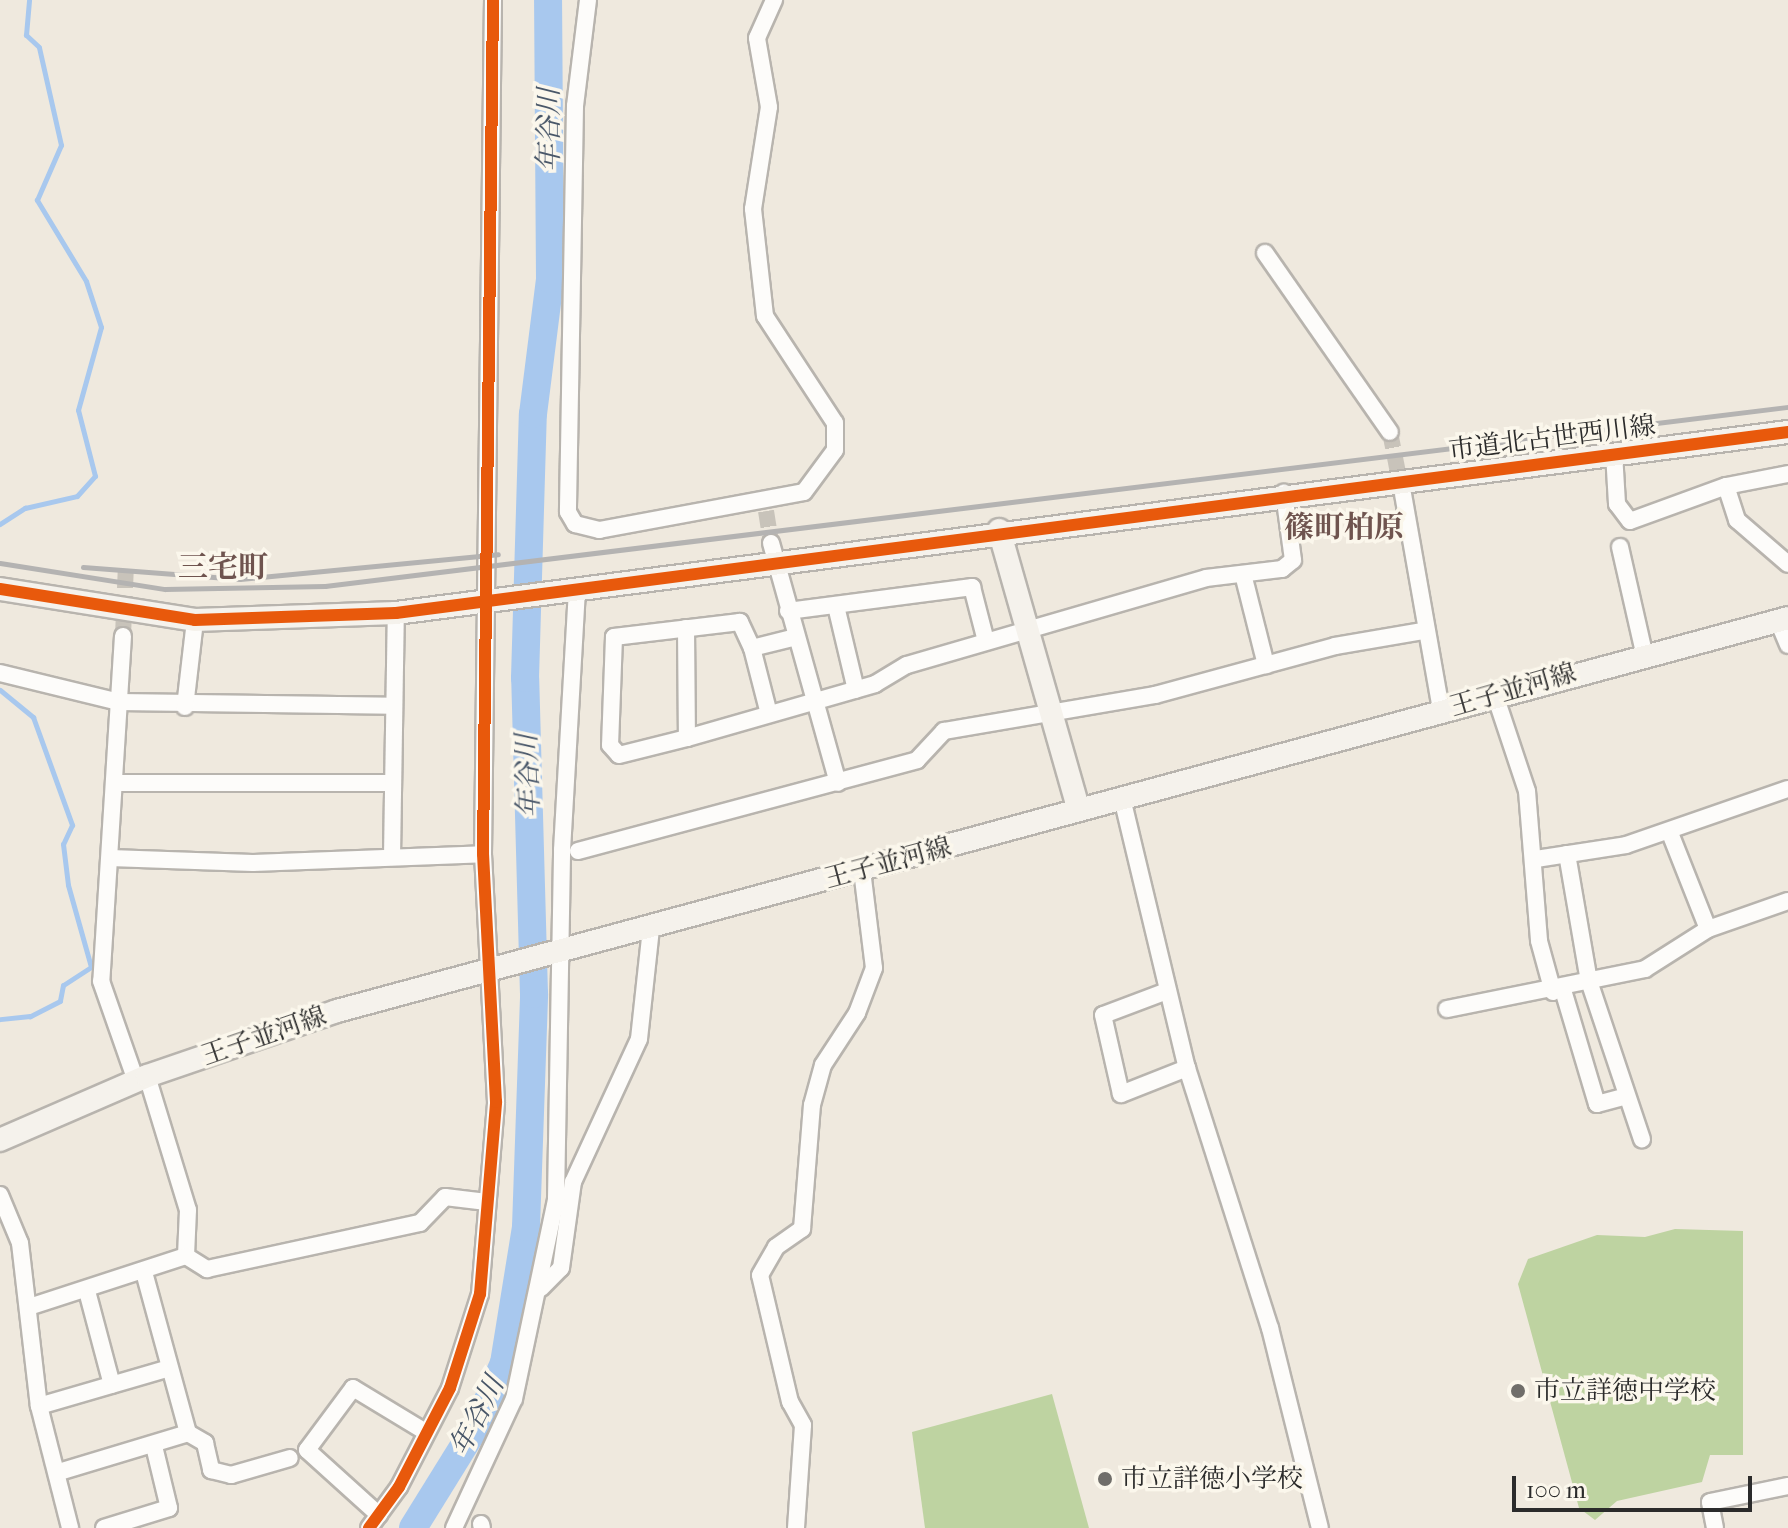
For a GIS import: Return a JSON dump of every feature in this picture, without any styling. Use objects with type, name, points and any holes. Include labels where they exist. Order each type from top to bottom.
[{"type":"street","points":[[424,1431],[353,1388],[307,1450],[374,1521],[450,1388],[480,1294],[496,1102],[494,966],[483,854],[495,602],[493,0]]},
{"type":"street","points":[[588,0],[575,106],[568,512],[575,524],[599,530],[764,504],[804,492],[835,450],[835,423],[765,316],[753,209],[769,107],[757,38],[774,0]]},
{"type":"street","points":[[1265,253],[1390,432]]},
{"type":"street","name":"市道北古世西川線","points":[[0,589],[195,620],[396,613],[567,592],[773,552],[999,530],[1788,432]]},
{"type":"street","points":[[1614,453],[1617,504],[1630,521],[1726,486],[1788,474]]},
{"type":"street","points":[[1726,486],[1737,520],[1788,564]]},
{"type":"street","points":[[769,714],[752,648],[740,622],[614,637],[610,745],[619,755],[687,738],[856,690],[907,665],[986,641],[1206,578],[1244,578],[1293,560],[1284,493]]},
{"type":"street","points":[[1403,494],[1423,631],[1441,710]]},
{"type":"street","points":[[999,530],[1079,810]]},
{"type":"street","points":[[1620,547],[1644,653]]},
{"type":"street","points":[[773,552],[838,783]]},
{"type":"street","points":[[1244,578],[1266,665]]},
{"type":"street","points":[[788,611],[972,587],[986,641]]},
{"type":"street","points":[[454,1528],[500,1438],[541,1288],[556,1199],[556,952],[567,592]]},
{"type":"street","points":[[836,606],[856,690]]},
{"type":"street","points":[[392,857],[396,613]]},
{"type":"street","points":[[185,707],[195,620]]},
{"type":"street","points":[[1783,620],[1788,645]]},
{"type":"street","name":"王子並河線","points":[[0,1140],[142,1078],[494,966],[651,929],[1644,653],[1783,620]]},
{"type":"street","points":[[686,628],[687,738]]},
{"type":"street","points":[[578,851],[917,760],[944,731],[1051,713],[1423,631]]},
{"type":"street","points":[[123,636],[101,981],[142,1078],[188,1210],[186,1256]]},
{"type":"street","points":[[752,648],[796,637]]},
{"type":"street","points":[[0,673],[119,702],[185,707],[393,706]]},
{"type":"street","points":[[1495,695],[1527,791],[1536,859],[1539,941],[1597,1104],[1626,1096]]},
{"type":"street","points":[[115,783],[392,783]]},
{"type":"street","points":[[1536,859],[1670,833],[1788,789]]},
{"type":"street","points":[[1122,798],[1187,1068],[1270,1328],[1320,1528]]},
{"type":"street","points":[[1670,833],[1708,929]]},
{"type":"street","points":[[110,858],[253,863],[483,854]]},
{"type":"street","points":[[1567,854],[1589,981],[1642,1139]]},
{"type":"street","points":[[796,1528],[803,1425],[790,1402],[760,1275],[776,1247],[802,1229],[815,1092],[874,968],[862,870]]},
{"type":"street","points":[[1447,1009],[1558,991],[1645,969],[1708,929],[1788,901]]},
{"type":"street","points":[[541,1288],[561,1268],[573,1182],[639,1039],[651,929]]},
{"type":"street","points":[[1167,991],[1103,1015],[1121,1094],[1187,1068]]},
{"type":"street","points":[[0,1195],[20,1243],[32,1306],[39,1406],[59,1472],[70,1528]]},
{"type":"street","points":[[186,1256],[207,1269],[420,1223],[445,1197],[487,1202]]},
{"type":"street","points":[[32,1306],[87,1291],[186,1256]]},
{"type":"street","points":[[144,1272],[188,1433],[205,1443],[211,1470],[231,1475],[290,1458]]},
{"type":"street","points":[[87,1291],[112,1385]]},
{"type":"street","points":[[39,1406],[170,1368]]},
{"type":"street","points":[[59,1472],[154,1446],[188,1433]]},
{"type":"street","points":[[104,1528],[169,1508],[154,1446]]},
{"type":"street","points":[[1715,1528],[1710,1502],[1788,1486]]},
{"type":"green space","points":[[1675,1229],[1743,1231],[1743,1455],[1710,1455],[1702,1482],[1617,1501],[1595,1520],[1579,1508],[1518,1284],[1528,1259],[1597,1235],[1645,1237]]},
{"type":"green space","points":[[1052,1394],[1089,1528],[925,1528],[912,1432]]},
{"type":"waterway","points":[[0,524],[25,508],[77,496],[95,476],[78,410],[101,327],[86,281],[37,200],[61,145],[39,47],[26,35],[29,0]]},
{"type":"waterway","name":"年谷川","points":[[413,1528],[478,1423],[504,1363],[526,1227],[534,994],[525,678],[533,414],[550,279],[548,0]]},
{"type":"waterway","points":[[0,690],[33,717],[72,825],[63,844],[68,885],[91,967],[63,985],[60,1001],[30,1016],[0,1019]]},
{"type":"tunnel","points":[[1390,432],[1402,493]]},
{"type":"tunnel","points":[[766,511],[771,543]]},
{"type":"tunnel","points":[[123,636],[126,565]]},
{"type":"railway","points":[[0,563],[165,589],[325,586],[1788,407]]},
{"type":"railway","points":[[83,567],[240,579],[498,554]]},
{"type":"cycle path","points":[[369,1528],[399,1487],[450,1388],[480,1294],[496,1102],[483,854],[493,0]]},
{"type":"cycle path","points":[[0,589],[195,620],[396,613],[1788,432]]},
{"type":"place","name":"市立詳徳中学校","points":[[1518,1391]]},
{"type":"place","name":"市立詳徳小学校","points":[[1105,1479]]},
{"type":"district","name":"篠町柏原","points":[[1344,528]]},
{"type":"district","name":"三宅町","points":[[223,568]]}]
